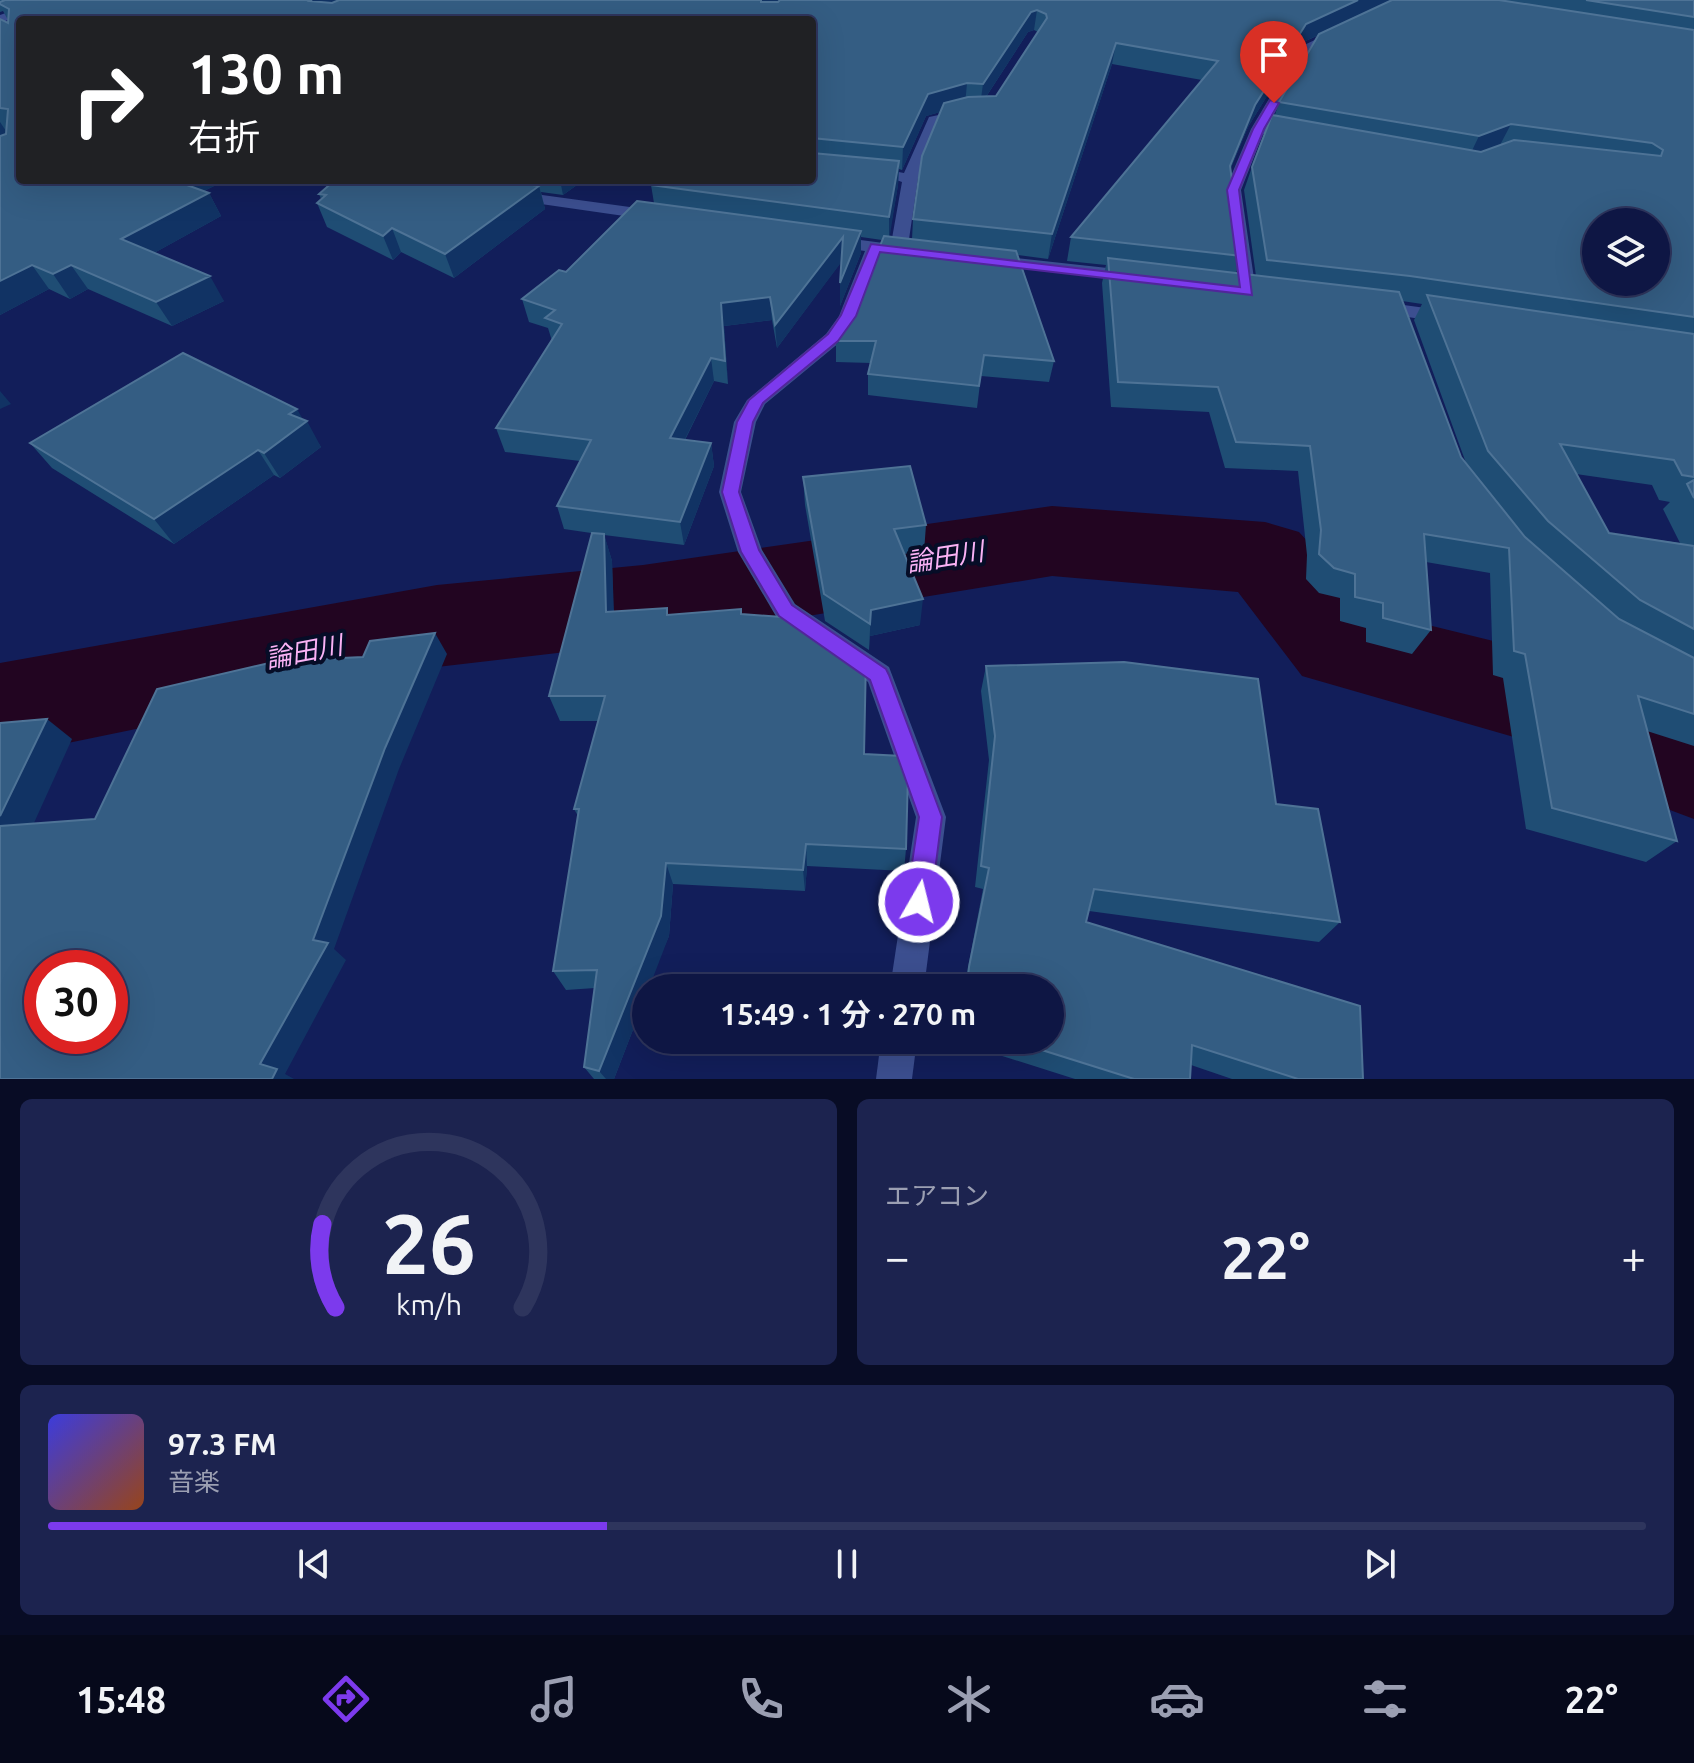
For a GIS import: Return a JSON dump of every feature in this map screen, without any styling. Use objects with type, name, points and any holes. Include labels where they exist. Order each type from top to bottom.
[{"type":"street","points":[[0,19],[55,0]]},
{"type":"street","points":[[1247,292],[1233,190],[1258,129],[1305,50],[1354,26]]},
{"type":"street","points":[[899,250],[910,178],[934,120],[966,112],[986,114]]},
{"type":"street","points":[[1258,129],[1319,140]]},
{"type":"street","points":[[882,175],[910,178]]},
{"type":"street","points":[[499,194],[678,219]]},
{"type":"street","points":[[815,238],[929,254]]},
{"type":"street","points":[[875,247],[848,316],[833,338],[757,400],[745,422],[730,492],[750,552],[786,611],[879,675],[931,817],[909,974]]},
{"type":"street","points":[[975,259],[1157,279]]},
{"type":"street","points":[[1352,304],[1475,321]]},
{"type":"street","points":[[1397,309],[1407,338]]},
{"type":"street","points":[[894,1079],[897,1054]]},
{"type":"building","points":[[1358,0],[1306,24],[1255,105],[1230,166],[1242,256],[1071,237],[1218,61],[1116,43],[1052,234],[913,219],[922,156],[944,103],[968,97],[996,96],[1047,18],[1046,14],[1037,10],[1031,12],[983,84],[967,83],[928,94],[903,147],[816,138],[816,16],[16,16],[16,184],[184,184],[209,193],[121,239],[210,276],[156,302],[71,265],[53,274],[32,265],[0,281],[0,136],[6,134],[8,109],[0,108],[0,19],[8,23],[9,9],[0,2]]},
{"type":"building","points":[[1392,0],[1499,0],[1694,30],[1694,317],[1410,276],[1267,260],[1252,167],[1272,115],[1481,152],[1514,140],[1661,156],[1663,150],[1652,143],[1511,124],[1479,136],[1279,102],[1319,34]]},
{"type":"building","points":[[1586,0],[1694,0],[1694,17]]},
{"type":"building","points":[[816,153],[899,161],[889,217],[651,185],[816,184]]},
{"type":"building","points":[[330,184],[539,186],[445,254],[392,228],[383,236],[317,203],[326,195],[319,194]]},
{"type":"building","points":[[637,201],[861,231],[840,283],[843,237],[775,325],[770,297],[721,303],[725,361],[711,358],[670,438],[711,443],[680,522],[557,506],[591,440],[496,428],[562,324],[545,318],[555,310],[522,299],[559,270],[566,272]]},
{"type":"building","points":[[884,236],[1016,251],[1054,361],[984,355],[979,386],[868,374],[876,341],[836,341],[837,327],[860,296]]},
{"type":"building","points":[[1108,258],[1399,292],[1461,457],[1525,537],[1619,619],[1694,658],[1694,714],[1638,696],[1677,841],[1552,808],[1525,654],[1514,651],[1509,548],[1424,534],[1431,630],[1383,618],[1383,603],[1355,597],[1355,574],[1334,568],[1319,554],[1321,530],[1310,446],[1236,442],[1218,387],[1118,382]]},
{"type":"building","points":[[1427,295],[1694,334],[1694,477],[1682,475],[1674,460],[1560,444],[1609,533],[1694,546],[1694,629],[1640,600],[1548,521],[1488,451]]},
{"type":"building","points":[[183,353],[297,409],[289,414],[307,421],[264,453],[258,450],[154,519],[30,443]]},
{"type":"building","points":[[910,466],[926,525],[894,529],[923,599],[871,610],[870,624],[824,594],[803,477]]},
{"type":"building","points":[[1694,480],[1694,498],[1687,484]]},
{"type":"building","points":[[592,533],[604,534],[606,612],[667,608],[667,615],[741,609],[741,614],[809,619],[866,658],[864,754],[902,756],[908,774],[906,849],[806,844],[803,870],[666,863],[661,916],[638,974],[632,974],[632,988],[599,1071],[584,1067],[597,970],[553,971],[579,809],[574,809],[605,696],[549,696]]},
{"type":"building","points":[[435,633],[385,748],[313,940],[328,943],[260,1064],[277,1069],[272,1079],[0,1079],[0,826],[95,819],[157,689],[278,661],[363,657],[370,641]]},
{"type":"building","points":[[1124,662],[1258,679],[1276,804],[1318,809],[1340,922],[1094,889],[1086,922],[1360,1006],[1363,1079],[1298,1079],[1192,1045],[1190,1079],[1134,1079],[1055,1054],[1064,1054],[1064,974],[968,974],[989,868],[981,866],[995,736],[986,666]]},
{"type":"building","points":[[47,719],[0,816],[0,723]]},
{"type":"waterway","name":"論田川","points":[[0,710],[437,626],[643,604],[1052,541],[1265,558],[1339,646],[1591,712],[1694,767]]},
{"type":"route","points":[[919,902],[931,817],[879,675],[786,611],[750,552],[730,492],[745,422],[757,400],[833,338],[848,316],[875,247],[1247,292],[1233,190],[1258,129],[1274,103]]}]
